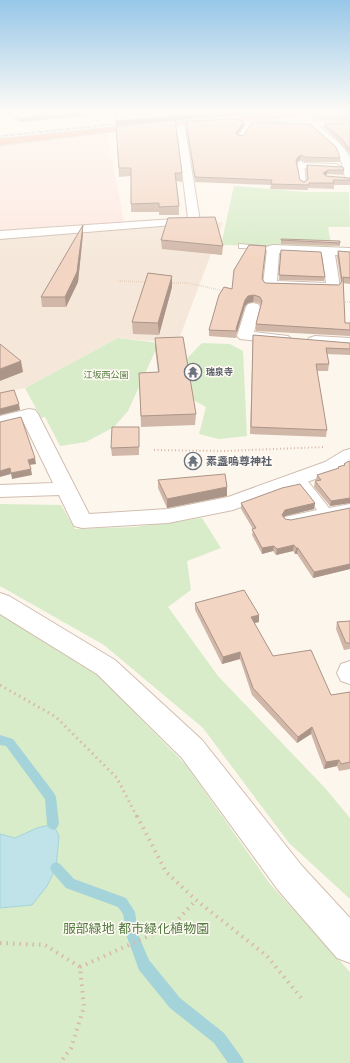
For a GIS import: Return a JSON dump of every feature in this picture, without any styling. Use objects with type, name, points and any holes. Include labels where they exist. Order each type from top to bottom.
[{"type":"street","points":[[0,235],[194,221],[186,161]]},
{"type":"street","points":[[345,161],[348,167],[347,179]]},
{"type":"street","points":[[301,165],[348,167]]},
{"type":"street","points":[[328,251],[333,287],[270,285],[273,249],[328,251],[350,252]]},
{"type":"street","points":[[253,307],[245,336],[350,343]]},
{"type":"street","points":[[0,421],[28,414],[82,521],[168,516],[233,503],[332,466],[350,455]]},
{"type":"street","points":[[0,490],[66,489]]},
{"type":"street","points":[[0,602],[106,667],[192,749],[290,878],[350,945]]},
{"type":"lane","points":[[301,165],[303,184]]},
{"type":"lane","points":[[242,246],[273,249]]},
{"type":"lane","points":[[298,478],[326,513]]},
{"type":"lane","points":[[290,520],[350,508]]},
{"type":"path","points":[[118,281],[149,282]]},
{"type":"path","points":[[165,282],[188,283],[216,290],[228,291]]},
{"type":"path","points":[[336,302],[350,302]]},
{"type":"path","points":[[154,450],[225,451],[327,447]]},
{"type":"path","points":[[0,685],[56,717],[117,778],[166,872],[196,900],[267,956],[302,1000]]},
{"type":"path","points":[[80,967],[173,925],[196,900]]},
{"type":"path","points":[[0,943],[45,945],[80,967]]},
{"type":"path","points":[[60,1063],[71,1048],[84,1007],[80,967]]},
{"type":"shaded area","points":[[0,161],[112,161],[124,222],[0,233]]},
{"type":"shaded area","points":[[223,222],[179,339],[149,341],[118,338],[25,388],[0,393],[0,239]]},
{"type":"green space","points":[[234,186],[305,192],[349,192],[350,227],[328,227],[332,249],[221,245]]},
{"type":"green space","name":"江坂西公園","points":[[118,338],[159,343],[128,411],[114,427],[86,442],[60,446],[45,417],[41,418],[25,388]]},
{"type":"green space","points":[[202,343],[230,344],[243,351],[247,436],[219,439],[199,434],[206,407],[179,392],[170,376]]},
{"type":"green space","points":[[0,504],[61,505],[75,529],[135,527],[202,518],[221,548],[187,561],[191,590],[168,607],[218,676],[325,788],[350,818],[350,899],[289,843],[203,728],[104,645],[0,586]]},
{"type":"green space","name":"服部緑地 都市緑化植物園","points":[[0,612],[92,669],[186,765],[270,884],[350,972],[350,1063],[0,1063]]},
{"type":"water","points":[[53,824],[59,836],[56,868],[47,886],[32,905],[0,908],[0,834],[15,838],[37,828]]},
{"type":"building","points":[[118,161],[180,161],[182,173],[175,173],[179,206],[159,207],[159,203],[131,204],[131,168],[119,168]]},
{"type":"building","points":[[192,161],[296,161],[300,180],[304,182],[308,179],[307,165],[343,167],[344,170],[328,170],[323,173],[326,176],[350,178],[350,180],[333,180],[334,183],[309,183],[309,185],[271,184],[272,180],[195,177]]},
{"type":"building","points":[[215,217],[223,246],[161,240],[168,218]]},
{"type":"building","points":[[83,225],[77,272],[65,297],[41,297]]},
{"type":"building","points":[[281,240],[340,241],[340,243]]},
{"type":"building","points":[[249,245],[266,246],[262,279],[265,283],[339,285],[342,281],[338,251],[350,252],[350,278],[343,277],[345,323],[350,323],[350,330],[256,324],[262,301],[260,297],[254,295],[248,296],[245,300],[236,329],[237,331],[209,330],[219,295],[224,287],[232,289],[234,270]]},
{"type":"building","points":[[281,250],[321,252],[325,277],[279,275]]},
{"type":"building","points":[[148,273],[172,276],[158,323],[132,322]]},
{"type":"building","points":[[253,335],[350,343],[350,349],[326,348],[329,364],[316,364],[327,430],[251,427]]},
{"type":"building","points":[[183,337],[196,414],[141,416],[139,373],[159,372],[155,338]]},
{"type":"building","points":[[0,344],[21,361],[0,369]]},
{"type":"building","points":[[14,390],[19,404],[0,409],[0,393]]},
{"type":"building","points":[[21,417],[35,458],[28,460],[31,469],[11,473],[10,468],[0,471],[0,422]]},
{"type":"building","points":[[112,427],[139,427],[139,447],[111,448]]},
{"type":"building","points":[[350,461],[350,498],[331,501],[315,481],[321,480],[317,475],[339,468],[338,467],[345,465],[344,464]]},
{"type":"building","points":[[225,474],[227,487],[167,499],[158,480]]},
{"type":"building","points":[[300,484],[315,503],[285,510],[282,515],[285,519],[291,520],[350,508],[350,564],[314,572],[298,548],[294,545],[277,549],[274,546],[262,548],[252,529],[256,528],[241,503],[282,488]]},
{"type":"building","points":[[244,590],[259,615],[251,617],[273,656],[311,650],[331,695],[350,692],[350,762],[341,764],[339,760],[326,762],[312,727],[298,737],[253,688],[240,652],[223,657],[195,603]]},
{"type":"building","points":[[350,621],[350,643],[346,643],[337,622]]},
{"type":"waterway","points":[[0,740],[9,742],[50,797],[53,824]]},
{"type":"waterway","points":[[56,868],[70,884],[122,902],[129,912],[133,937],[144,965],[175,1003],[219,1038],[237,1063]]},
{"type":"place","name":"瑞泉寺","points":[[193,372]]},
{"type":"place","name":"素盞嗚尊神社","points":[[193,461]]}]
